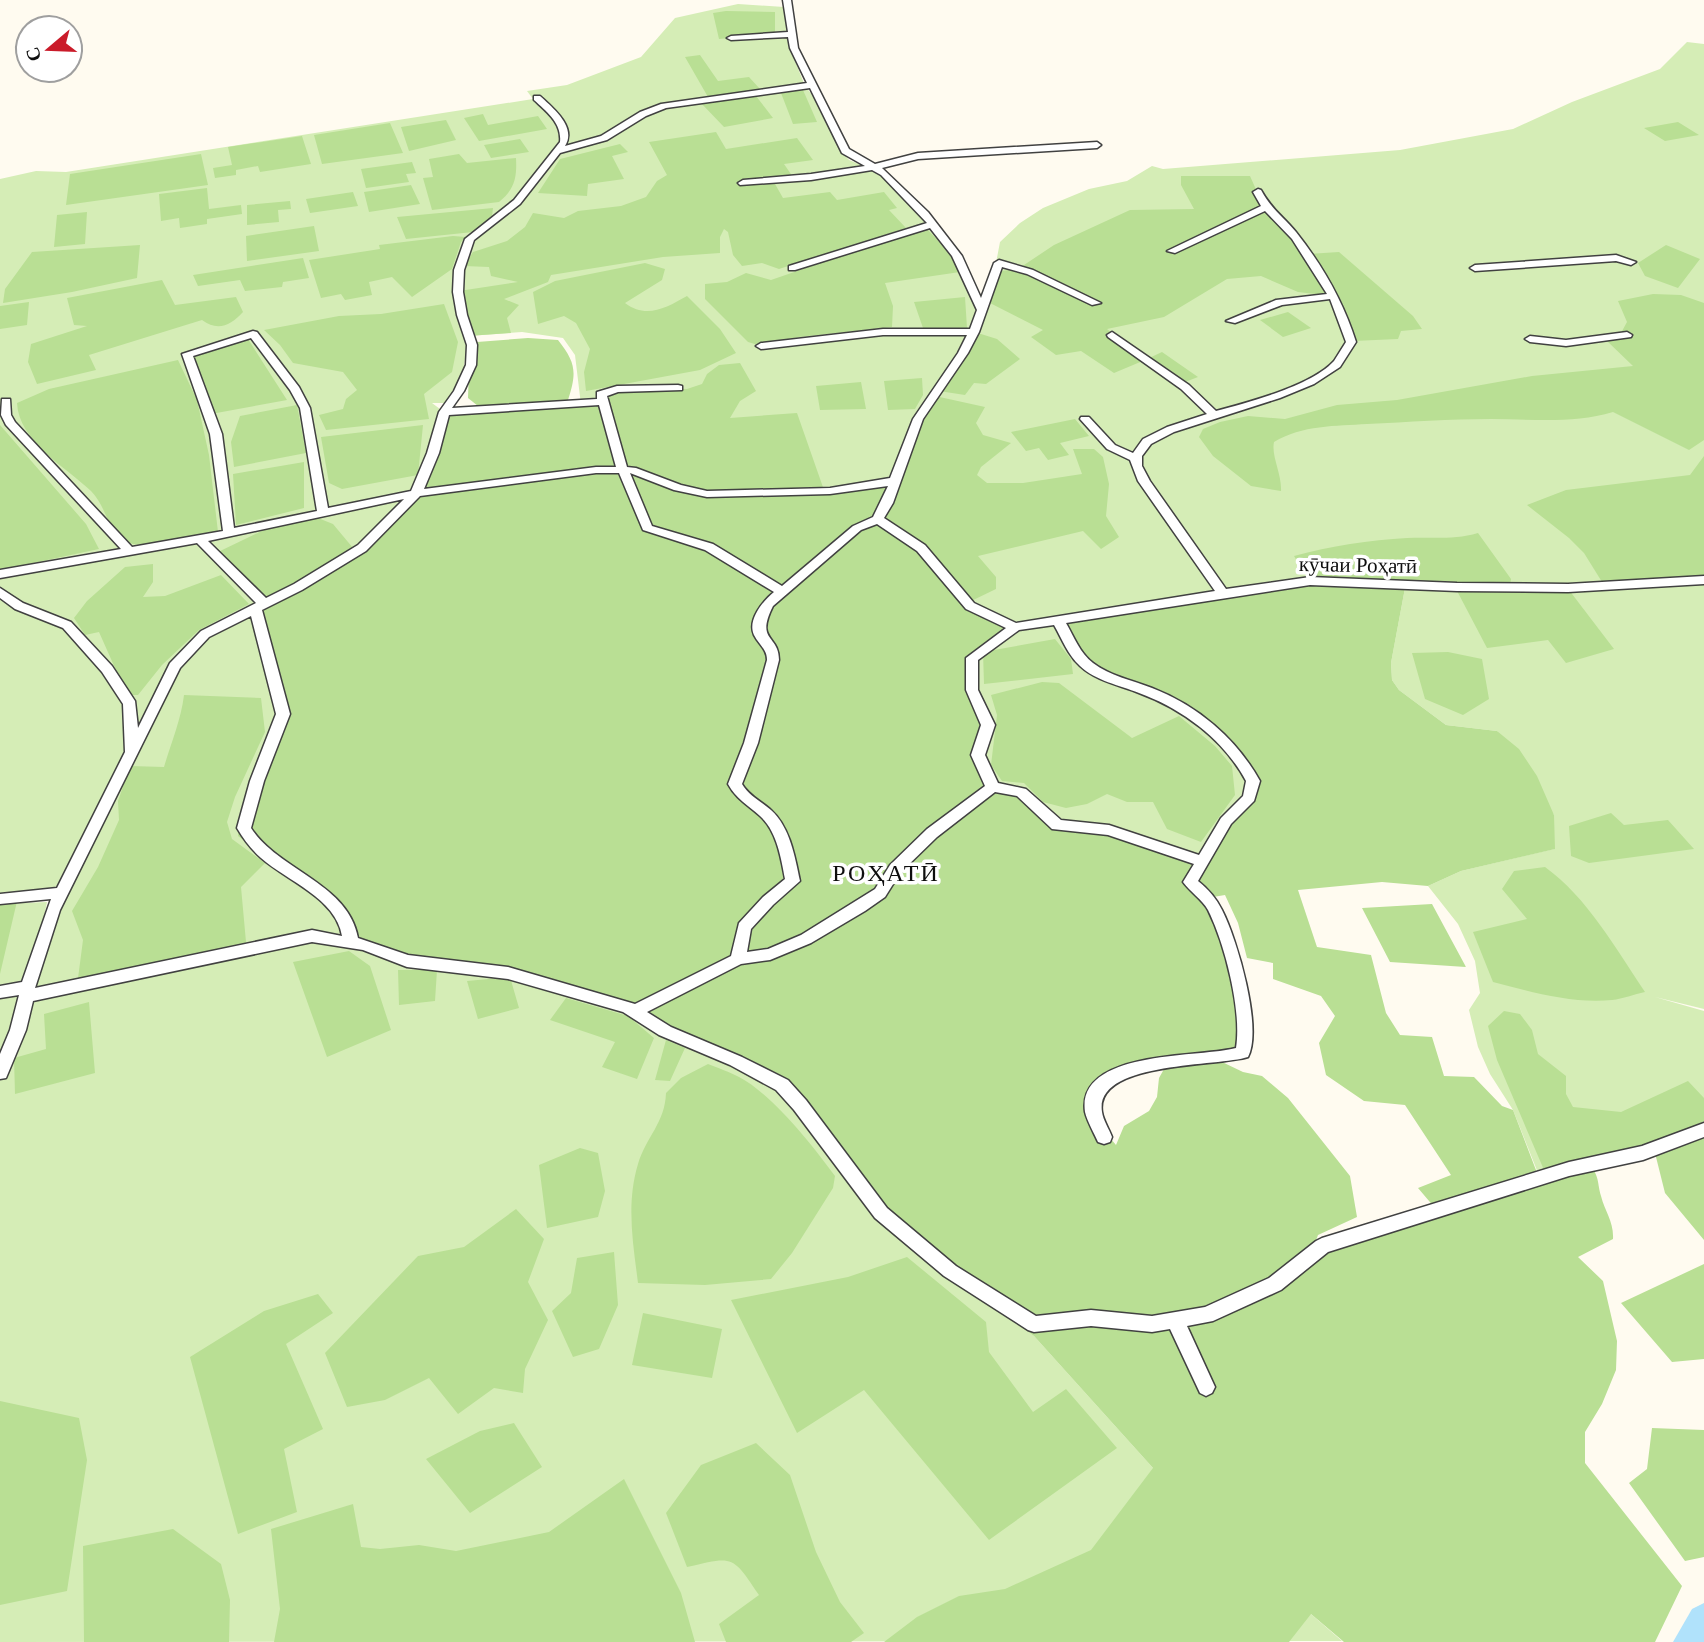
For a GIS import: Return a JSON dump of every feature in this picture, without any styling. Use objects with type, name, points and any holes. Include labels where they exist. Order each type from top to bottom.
[{"type":"street","points":[[787,0],[793,48],[845,151],[884,173],[932,224],[957,256],[982,310]]},
{"type":"street","points":[[731,38],[791,34]]},
{"type":"street","points":[[558,151],[604,138],[643,114],[664,106],[812,85]]},
{"type":"street","points":[[0,1073],[11,1052],[46,929],[61,893],[132,756],[170,675],[184,655],[205,634],[340,564],[362,548],[416,492],[433,453],[444,412],[467,376],[473,352],[458,292],[466,246],[470,239],[517,202],[564,142],[565,130],[537,98]]},
{"type":"street","points":[[743,183],[811,177],[875,167],[918,156],[1097,145]]},
{"type":"street","points":[[1135,458],[1142,445],[1150,440],[1214,415],[1283,394],[1333,370],[1350,342],[1329,284],[1295,236],[1264,208],[1258,192]]},
{"type":"street","points":[[1172,251],[1264,208]]},
{"type":"street","points":[[792,268],[932,224]]},
{"type":"street","points":[[1475,268],[1616,258],[1631,262]]},
{"type":"street","points":[[738,959],[744,927],[768,901],[793,881],[779,835],[769,816],[739,792],[734,780],[751,743],[774,660],[773,653],[759,633],[760,620],[768,604],[857,528],[878,519],[918,419],[974,332],[999,263],[1042,277],[1096,303]]},
{"type":"street","points":[[1231,321],[1280,302],[1334,296]]},
{"type":"street","points":[[761,346],[883,332],[974,332]]},
{"type":"street","points":[[229,533],[216,434],[187,354],[253,334],[295,389],[305,408],[323,511]]},
{"type":"street","points":[[1112,335],[1185,387],[1214,415]]},
{"type":"street","points":[[1530,339],[1566,343],[1626,335]]},
{"type":"street","points":[[678,388],[617,389],[602,393],[602,402],[622,468],[647,528],[709,547],[783,592]]},
{"type":"street","points":[[6,401],[6,415],[10,423],[128,550]]},
{"type":"street","points":[[444,412],[602,402]]},
{"type":"street","points":[[1085,419],[1111,447],[1135,458],[1144,481],[1221,592]]},
{"type":"street","points":[[0,574],[200,539],[416,492],[622,468],[691,492],[718,495],[830,491],[895,481]]},
{"type":"street","points":[[878,519],[921,548],[970,607],[1014,627],[972,658],[972,690],[988,725],[978,755],[993,787]]},
{"type":"street","points":[[200,539],[260,606],[267,662],[284,714],[257,781],[244,820],[244,828],[259,849],[292,871],[346,918],[351,929],[351,942]]},
{"type":"street","name":"кӯчаи Роҳатӣ","points":[[1014,627],[1221,592],[1310,581],[1532,589],[1611,587],[1704,580]]},
{"type":"street","points":[[0,592],[19,606],[67,625],[107,669],[130,704],[132,756]]},
{"type":"street","points":[[1058,620],[1073,648],[1087,664],[1113,681],[1151,693],[1217,734],[1232,748],[1253,781],[1249,797],[1226,821],[1190,882],[1205,894],[1224,929],[1240,1002],[1245,1047],[1241,1053],[1232,1056],[1146,1064],[1105,1082],[1094,1092],[1091,1103],[1094,1118],[1104,1137]]},
{"type":"street","points":[[635,1011],[738,959],[786,949],[860,907],[880,893],[895,869],[932,833],[993,787],[1021,792],[1057,825],[1109,830],[1202,860]]},
{"type":"street","points":[[0,899],[61,893]]},
{"type":"street","points":[[0,992],[27,992],[148,972],[304,936],[320,936],[351,942],[407,961],[508,973],[635,1011],[665,1031],[736,1061],[782,1085],[881,1213],[950,1271],[1034,1324],[1091,1318],[1136,1324],[1175,1322],[1207,1315],[1262,1292],[1322,1245],[1569,1169],[1643,1153],[1704,1129]]},
{"type":"street","points":[[1175,1322],[1206,1387]]},
{"type":"green space","points":[[738,4],[784,7],[791,21],[790,48],[805,86],[817,101],[838,147],[849,160],[886,175],[961,256],[983,308],[992,281],[1001,271],[996,263],[1000,242],[1020,223],[1043,208],[1089,189],[1127,181],[1152,166],[1163,169],[1400,150],[1513,129],[1572,102],[1660,69],[1687,42],[1704,44],[1704,1009],[1655,997],[1704,1011],[1704,1128],[1540,1178],[1513,1110],[1490,1074],[1478,1047],[1469,1010],[1480,993],[1475,961],[1458,924],[1428,886],[1461,871],[1554,849],[1554,815],[1497,731],[1446,725],[1399,690],[1392,680],[1391,663],[1405,588],[1173,705],[1227,748],[1244,770],[1250,801],[1200,861],[1073,831],[988,788],[973,704],[971,654],[997,642],[996,621],[825,493],[581,405],[575,355],[563,338],[522,332],[468,336],[461,389],[448,403],[432,403],[444,412],[509,972],[634,1011],[789,1097],[952,1275],[1034,1336],[1153,1468],[1237,1550],[1342,1641],[0,1642],[0,904],[47,902],[40,938],[68,880],[42,894],[0,898],[0,179],[36,171],[66,172],[533,99],[527,91],[567,85],[641,57],[675,18]]},
{"type":"green space","points":[[775,12],[775,34],[719,39],[713,13]]},
{"type":"green space","points":[[700,55],[718,81],[749,77],[760,89],[708,97],[685,57]]},
{"type":"green space","points":[[803,90],[817,122],[793,124],[781,93]]},
{"type":"green space","points":[[756,96],[773,118],[724,127],[701,103]]},
{"type":"green space","points":[[483,114],[488,125],[538,116],[547,129],[479,141],[464,118]]},
{"type":"green space","points":[[446,120],[456,140],[409,151],[401,127]]},
{"type":"green space","points":[[1678,122],[1699,135],[1665,141],[1644,128]]},
{"type":"green space","points":[[390,123],[403,153],[322,164],[314,135]]},
{"type":"green space","points":[[716,132],[726,149],[797,138],[813,160],[784,164],[795,180],[775,184],[783,198],[830,192],[837,200],[884,192],[897,208],[889,210],[906,228],[779,269],[762,263],[742,266],[733,255],[728,232],[724,229],[720,237],[720,253],[663,257],[551,275],[548,282],[504,299],[519,305],[507,318],[511,333],[468,336],[459,291],[518,282],[491,276],[489,267],[464,266],[473,252],[507,241],[525,227],[533,213],[564,218],[578,211],[621,206],[646,197],[657,181],[667,175],[649,142]]},
{"type":"green space","points":[[302,136],[311,164],[260,172],[258,166],[236,170],[236,175],[215,178],[213,168],[232,165],[228,147]]},
{"type":"green space","points":[[520,139],[529,152],[491,158],[484,145]]},
{"type":"green space","points":[[620,144],[628,152],[612,156],[624,179],[588,184],[587,196],[538,193],[560,159]]},
{"type":"green space","points":[[201,154],[208,185],[66,205],[70,174]]},
{"type":"green space","points":[[459,154],[467,163],[516,158],[515,177],[509,192],[499,202],[432,210],[423,178],[433,177],[429,159]]},
{"type":"green space","points":[[412,162],[416,173],[406,174],[409,182],[366,188],[361,169]]},
{"type":"green space","points":[[1181,176],[1250,176],[1266,212],[1284,224],[1308,254],[1339,252],[1413,316],[1422,329],[1401,331],[1398,339],[1353,341],[1332,296],[1298,292],[1261,276],[1227,279],[1164,317],[1107,329],[1145,360],[1114,373],[1081,351],[1056,355],[1031,337],[1043,330],[986,301],[992,281],[1001,271],[1018,269],[1054,245],[1130,210],[1194,209],[1181,185]]},
{"type":"green space","points":[[411,185],[420,204],[369,212],[364,192]]},
{"type":"green space","points":[[207,188],[209,209],[241,205],[242,214],[207,219],[207,224],[180,228],[179,218],[161,221],[159,194]]},
{"type":"green space","points":[[353,192],[358,206],[310,213],[306,199]]},
{"type":"green space","points":[[290,201],[291,209],[278,210],[279,222],[247,225],[247,205]]},
{"type":"green space","points":[[493,208],[492,216],[473,232],[406,239],[397,217]]},
{"type":"green space","points":[[87,212],[85,244],[54,247],[57,215]]},
{"type":"green space","points":[[314,226],[319,251],[247,261],[246,236]]},
{"type":"green space","points":[[925,227],[947,250],[960,272],[885,283],[893,306],[892,327],[799,337],[758,345],[748,342],[705,299],[705,284],[727,282],[746,273],[771,280]]},
{"type":"green space","points":[[453,236],[466,237],[461,242],[452,269],[412,297],[392,277],[369,282],[372,295],[345,300],[341,294],[321,298],[309,260],[380,249],[379,245]]},
{"type":"green space","points":[[140,245],[137,278],[3,303],[5,289],[32,252]]},
{"type":"green space","points":[[1666,245],[1700,259],[1678,288],[1645,276],[1638,263]]},
{"type":"green space","points":[[303,258],[309,278],[283,282],[282,287],[245,291],[240,280],[198,286],[193,275]]},
{"type":"green space","points":[[645,263],[665,269],[662,280],[625,303],[648,311],[664,308],[687,296],[720,329],[736,353],[700,370],[586,391],[584,372],[590,349],[576,323],[564,316],[538,324],[533,292],[555,281]]},
{"type":"green space","points":[[162,280],[175,305],[236,297],[243,312],[224,325],[213,326],[202,320],[89,355],[96,370],[37,384],[28,362],[31,344],[87,326],[74,325],[67,298]]},
{"type":"green space","points":[[1653,294],[1681,295],[1704,303],[1704,440],[1689,450],[1613,412],[1568,419],[1460,419],[1331,426],[1296,432],[1274,442],[1281,491],[1251,486],[1213,456],[1199,437],[1203,429],[1248,416],[1285,419],[1337,405],[1397,400],[1532,376],[1633,366],[1607,341],[1621,333],[1627,322],[1618,301]]},
{"type":"green space","points":[[965,297],[967,328],[923,328],[914,302]]},
{"type":"green space","points":[[29,302],[27,325],[0,329],[0,306]]},
{"type":"green space","points":[[444,304],[458,342],[452,372],[424,394],[429,419],[326,430],[319,415],[343,409],[346,399],[357,390],[343,372],[293,363],[280,345],[264,330],[339,316],[381,314]]},
{"type":"green space","points":[[1288,312],[1311,328],[1283,337],[1260,320]]},
{"type":"green space","points":[[981,334],[997,339],[1020,359],[986,384],[974,383],[965,395],[939,391],[970,335]]},
{"type":"green space","points":[[528,338],[558,340],[564,348],[574,375],[568,400],[478,406],[468,398],[469,368],[477,342]]},
{"type":"green space","points":[[248,339],[287,400],[211,414],[189,355]]},
{"type":"green space","points":[[1162,352],[1198,377],[1180,384],[1145,360]]},
{"type":"green space","points":[[178,360],[197,400],[209,455],[218,532],[133,544],[118,535],[91,491],[35,442],[20,417],[17,403],[49,389]]},
{"type":"green space","points":[[740,363],[756,391],[740,401],[730,418],[797,413],[825,493],[892,483],[907,440],[935,396],[985,407],[976,423],[983,435],[1011,443],[981,467],[977,475],[987,483],[1023,483],[1082,474],[1073,449],[1094,449],[1103,457],[1109,484],[1106,516],[1119,537],[1101,549],[1083,531],[978,556],[996,577],[996,589],[967,603],[1012,629],[997,642],[971,654],[970,673],[987,722],[976,756],[988,787],[1017,791],[1046,821],[1088,829],[1200,861],[1250,801],[1244,770],[1227,748],[1173,705],[1079,662],[1055,622],[1310,582],[1294,556],[1322,549],[1379,540],[1452,537],[1478,533],[1511,579],[1509,591],[1569,590],[1614,649],[1566,663],[1548,640],[1487,648],[1456,589],[1405,588],[1391,663],[1392,680],[1399,690],[1446,725],[1497,731],[1519,749],[1537,776],[1554,815],[1555,849],[1461,871],[1428,886],[1382,882],[1298,890],[1317,947],[1371,955],[1386,1013],[1400,1035],[1432,1037],[1444,1076],[1474,1077],[1502,1106],[1513,1110],[1539,1178],[1591,1165],[1594,1170],[1611,1222],[1613,1239],[1578,1257],[1603,1281],[1617,1341],[1616,1370],[1602,1404],[1585,1432],[1585,1463],[1682,1586],[1655,1642],[1344,1642],[1311,1614],[1289,1642],[884,1642],[917,1617],[959,1596],[1005,1589],[1091,1550],[1153,1468],[1034,1336],[900,1240],[789,1097],[763,1076],[629,1008],[509,972],[404,964],[349,937],[329,904],[238,836],[239,823],[282,717],[259,649],[256,610],[358,554],[420,489],[444,412],[598,402],[598,394],[650,388],[687,389],[702,384],[707,374],[719,365]],"holes":[[[1225,895],[1238,923],[1247,958],[1273,963],[1273,979],[1321,996],[1335,1016],[1319,1043],[1326,1075],[1364,1101],[1405,1105],[1451,1175],[1418,1188],[1435,1208],[1312,1251],[1318,1235],[1357,1217],[1350,1176],[1288,1098],[1262,1076],[1243,1072],[1220,1061],[1248,1056],[1234,975],[1207,898]],[[1168,1062],[1159,1078],[1157,1097],[1149,1111],[1124,1126],[1116,1145],[1093,1118],[1103,1086]]]},
{"type":"green space","points":[[922,378],[923,395],[915,409],[888,410],[884,381]]},
{"type":"green space","points":[[861,382],[866,409],[820,410],[816,386]]},
{"type":"green space","points":[[297,405],[306,453],[234,467],[231,442],[240,416]]},
{"type":"green space","points":[[1075,419],[1089,436],[1060,443],[1069,455],[1048,460],[1039,448],[1026,451],[1011,432]]},
{"type":"green space","points":[[0,425],[86,524],[99,549],[0,570]]},
{"type":"green space","points":[[423,425],[418,475],[342,489],[329,483],[321,437]]},
{"type":"green space","points":[[1704,456],[1704,582],[1607,590],[1584,553],[1527,505],[1566,490],[1690,475]]},
{"type":"green space","points":[[304,462],[304,508],[236,525],[233,474]]},
{"type":"green space","points":[[313,516],[333,524],[353,548],[329,568],[261,600],[218,552],[268,528]]},
{"type":"green space","points":[[153,564],[153,582],[143,597],[165,596],[221,575],[249,604],[199,630],[162,665],[138,695],[127,695],[99,632],[85,635],[74,618],[87,601],[125,567]]},
{"type":"green space","points":[[1055,639],[1071,659],[1073,674],[984,684],[983,652]]},
{"type":"green space","points":[[1448,652],[1482,659],[1489,699],[1463,715],[1425,699],[1412,653]]},
{"type":"green space","points":[[1042,682],[1059,683],[1132,738],[1179,716],[1215,746],[1232,766],[1235,795],[1201,842],[1167,829],[1153,802],[1127,802],[1107,794],[1087,804],[1066,808],[1043,802],[1024,783],[1002,781],[991,765],[997,715],[991,695]]},
{"type":"green space","points":[[184,695],[261,698],[265,732],[235,797],[227,822],[232,839],[265,863],[241,887],[246,942],[233,955],[77,986],[83,940],[72,911],[98,867],[119,820],[118,801],[130,766],[164,767]]},
{"type":"green space","points":[[1611,813],[1624,825],[1668,820],[1694,849],[1589,863],[1571,856],[1569,826]]},
{"type":"green space","points":[[1545,867],[1587,908],[1645,992],[1620,999],[1597,1001],[1552,996],[1493,982],[1473,932],[1527,919],[1502,889],[1514,871]]},
{"type":"green space","points":[[18,897],[0,974],[0,898]]},
{"type":"green space","points":[[1432,904],[1466,967],[1390,962],[1362,908]]},
{"type":"green space","points":[[349,951],[370,966],[391,1030],[327,1057],[293,962]]},
{"type":"green space","points":[[398,970],[437,970],[435,1001],[399,1005]]},
{"type":"green space","points":[[510,977],[519,1008],[478,1019],[467,981]]},
{"type":"green space","points":[[566,998],[628,1016],[654,1038],[637,1079],[602,1067],[615,1042],[550,1020]]},
{"type":"green space","points":[[89,1002],[95,1073],[15,1094],[14,1058],[46,1049],[44,1014]]},
{"type":"green space","points":[[1504,1011],[1520,1014],[1532,1030],[1538,1054],[1566,1076],[1566,1094],[1573,1107],[1621,1112],[1688,1081],[1704,1098],[1704,1121],[1646,1145],[1544,1170],[1497,1060],[1488,1026]]},
{"type":"green space","points":[[666,1040],[685,1048],[670,1081],[655,1080]]},
{"type":"green space","points":[[708,1064],[735,1075],[765,1095],[804,1136],[835,1176],[833,1188],[792,1253],[771,1279],[705,1285],[638,1283],[631,1209],[634,1179],[641,1154],[659,1122],[666,1093],[681,1078]]},
{"type":"green space","points":[[1704,1129],[1704,1240],[1665,1193],[1654,1149]]},
{"type":"green space","points":[[580,1148],[598,1153],[605,1191],[598,1217],[547,1228],[539,1165]]},
{"type":"green space","points":[[516,1209],[544,1239],[528,1282],[548,1320],[525,1369],[523,1393],[494,1388],[458,1414],[429,1378],[385,1400],[347,1407],[325,1353],[418,1256],[464,1247]]},
{"type":"green space","points":[[614,1252],[618,1305],[599,1349],[573,1357],[552,1311],[571,1293],[577,1258]]},
{"type":"green space","points":[[907,1257],[986,1322],[989,1352],[1033,1412],[1066,1389],[1117,1448],[989,1540],[864,1390],[797,1433],[731,1300],[848,1277]]},
{"type":"green space","points":[[1704,1264],[1704,1359],[1672,1362],[1621,1303]]},
{"type":"green space","points":[[318,1294],[333,1313],[286,1344],[323,1429],[284,1449],[297,1512],[238,1534],[190,1357],[264,1311]]},
{"type":"green space","points":[[643,1313],[722,1329],[712,1378],[632,1365]]},
{"type":"green space","points":[[0,1401],[79,1418],[87,1460],[67,1591],[0,1605]]},
{"type":"green space","points":[[514,1423],[542,1467],[470,1513],[426,1459],[480,1431]]},
{"type":"green space","points":[[1652,1428],[1704,1430],[1704,1557],[1685,1561],[1629,1483],[1647,1469]]},
{"type":"green space","points":[[756,1443],[790,1475],[816,1552],[840,1602],[864,1633],[851,1642],[726,1642],[719,1624],[759,1595],[743,1572],[730,1562],[714,1561],[687,1567],[666,1513],[701,1465]]},
{"type":"green space","points":[[624,1479],[681,1593],[695,1642],[274,1642],[280,1609],[271,1529],[353,1504],[361,1547],[380,1549],[419,1545],[456,1551],[549,1532]]},
{"type":"green space","points":[[173,1529],[221,1564],[230,1600],[229,1642],[84,1642],[83,1546]]},
{"type":"waterway","points":[[1691,1642],[1704,1621]]},
{"type":"district","name":"РОҲАТӢ","points":[[886,873]]}]
